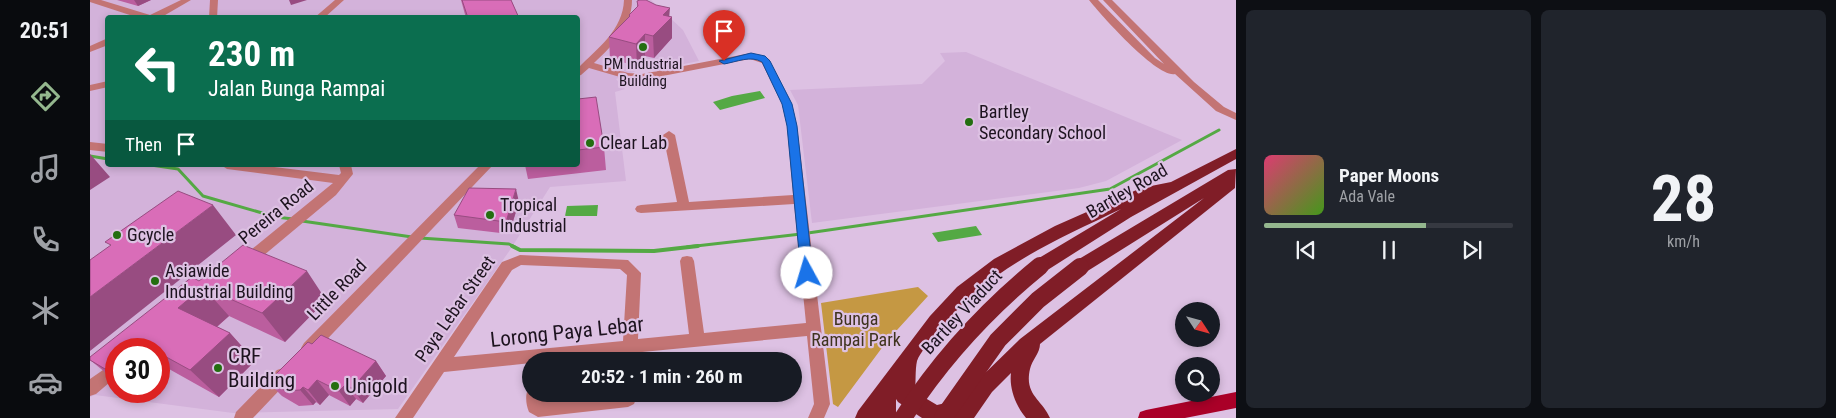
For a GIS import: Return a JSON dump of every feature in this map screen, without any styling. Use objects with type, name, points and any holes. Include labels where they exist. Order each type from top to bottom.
[{"type":"highway","name":"Bartley Road","points":[[1040,266],[1171,187],[1236,154]]},
{"type":"highway","points":[[908,361],[905,396],[935,415],[965,412],[985,386],[1026,345],[1216,196],[1230,184],[1235,173]]},
{"type":"highway","points":[[943,418],[998,340],[1038,300],[1080,267],[1235,173]]},
{"type":"highway","points":[[865,418],[908,361],[916,346],[947,308],[996,266],[1054,232],[1152,191],[1171,187]]},
{"type":"highway","name":"Bartley Viaduct","points":[[903,418],[961,338],[1016,284],[1040,266]]},
{"type":"highway","points":[[1036,338],[1020,369],[1020,384],[1023,397],[1034,413],[1040,418]]},
{"type":"highway","points":[[874,418],[886,392]]},
{"type":"highway","points":[[886,392],[886,418]]},
{"type":"main road","points":[[1146,418],[1236,400]]},
{"type":"street","points":[[92,0],[141,15]]},
{"type":"street","points":[[157,15],[186,0]]},
{"type":"street","points":[[213,15],[214,0]]},
{"type":"street","points":[[322,15],[340,0]]},
{"type":"street","points":[[580,71],[622,26],[628,15],[628,0]]},
{"type":"street","points":[[1093,0],[1152,60],[1190,84]]},
{"type":"street","points":[[1107,0],[1190,84],[1220,109],[1236,117]]},
{"type":"street","points":[[90,49],[105,42]]},
{"type":"street","points":[[586,64],[627,76],[642,77],[751,56],[762,58],[770,68],[790,114],[822,404],[816,418]]},
{"type":"street","points":[[90,88],[105,85]]},
{"type":"street","points":[[669,135],[684,207]]},
{"type":"street","points":[[90,146],[105,148]]},
{"type":"street","points":[[242,167],[343,180],[347,174],[345,167]]},
{"type":"street","name":"Little Road","points":[[242,418],[485,167]]},
{"type":"street","name":"Pereira Road","points":[[237,270],[332,192],[343,180]]},
{"type":"street","points":[[641,209],[800,199]]},
{"type":"street","name":"Paya Lebar Street","points":[[403,418],[507,266],[520,260],[623,264],[630,268],[634,273],[630,346]]},
{"type":"street","points":[[687,261],[697,340]]},
{"type":"street","name":"Lorong Paya Lebar","points":[[568,352],[813,329]]},
{"type":"street","name":"Lorong Paya Lebar","points":[[440,365],[522,357]]},
{"type":"street","points":[[90,389],[105,377]]},
{"type":"street","points":[[535,402],[535,407],[538,409],[601,402]]},
{"type":"shaded area","points":[[90,0],[651,0],[683,30],[699,61],[649,71],[636,71],[616,79],[625,89],[615,92],[626,181],[550,187],[510,250],[398,409],[233,413],[156,403],[170,403],[170,338],[105,338],[105,396],[95,395],[90,397]]},
{"type":"shaded area","name":"Bartley Secondary School","points":[[966,52],[1182,140],[1106,181],[1079,188],[812,223],[798,105],[790,90],[922,84],[945,61],[940,53]]},
{"type":"shaded area","points":[[760,91],[765,98],[720,110],[713,102],[732,96]]},
{"type":"shaded area","points":[[598,205],[597,216],[565,216],[567,206]]},
{"type":"shaded area","points":[[976,226],[982,235],[938,242],[932,233]]},
{"type":"green space","name":"Bunga Rampai Park","points":[[918,287],[928,296],[887,341],[838,407],[833,404],[821,303]]},
{"type":"building","points":[[462,0],[511,0],[518,15],[467,15]]},
{"type":"building","points":[[646,0],[656,5],[670,8],[663,15],[672,17],[653,36],[645,34],[636,44],[609,37],[630,16],[638,6],[637,1]]},
{"type":"building","points":[[596,97],[604,147],[580,150],[580,99]]},
{"type":"building","points":[[469,188],[516,189],[506,222],[454,215]]},
{"type":"building","points":[[178,191],[213,205],[90,297],[90,260],[111,245],[105,242]]},
{"type":"building","points":[[243,245],[307,271],[262,313],[203,287],[178,308],[230,333],[190,370],[170,359],[170,338],[114,338],[192,277],[199,281]]},
{"type":"building","points":[[321,335],[376,361],[352,388],[345,385],[339,391],[317,380],[308,390],[303,387],[300,390],[286,391],[268,382],[308,342],[312,344]]},
{"type":"building","points":[[105,345],[105,369],[90,360],[90,357]]},
{"type":"waterway","points":[[808,233],[1110,189],[1219,130]]},
{"type":"waterway","points":[[90,156],[105,158]]},
{"type":"waterway","points":[[164,167],[178,169],[203,196],[276,217],[293,219]]},
{"type":"waterway","points":[[302,221],[412,237]]},
{"type":"waterway","points":[[687,247],[801,234]]},
{"type":"waterway","points":[[420,238],[509,244],[515,247]]},
{"type":"waterway","points":[[512,246],[520,250],[654,251],[698,246]]},
{"type":"place","name":"PM Industrial Building","points":[[643,47]]},
{"type":"place","name":"Bartley Secondary School","points":[[969,122]]},
{"type":"place","name":"Clear Lab","points":[[590,143]]},
{"type":"place","name":"Tropical Industrial","points":[[490,215]]},
{"type":"place","name":"Gcycle","points":[[117,235]]},
{"type":"place","name":"Asiawide Industrial Building","points":[[155,281]]},
{"type":"place","name":"CRF Building","points":[[218,368]]},
{"type":"place","name":"Unigold","points":[[335,386]]},
{"type":"route","points":[[724,61],[751,56],[762,58],[766,61],[787,104],[792,126],[807,273]]}]
